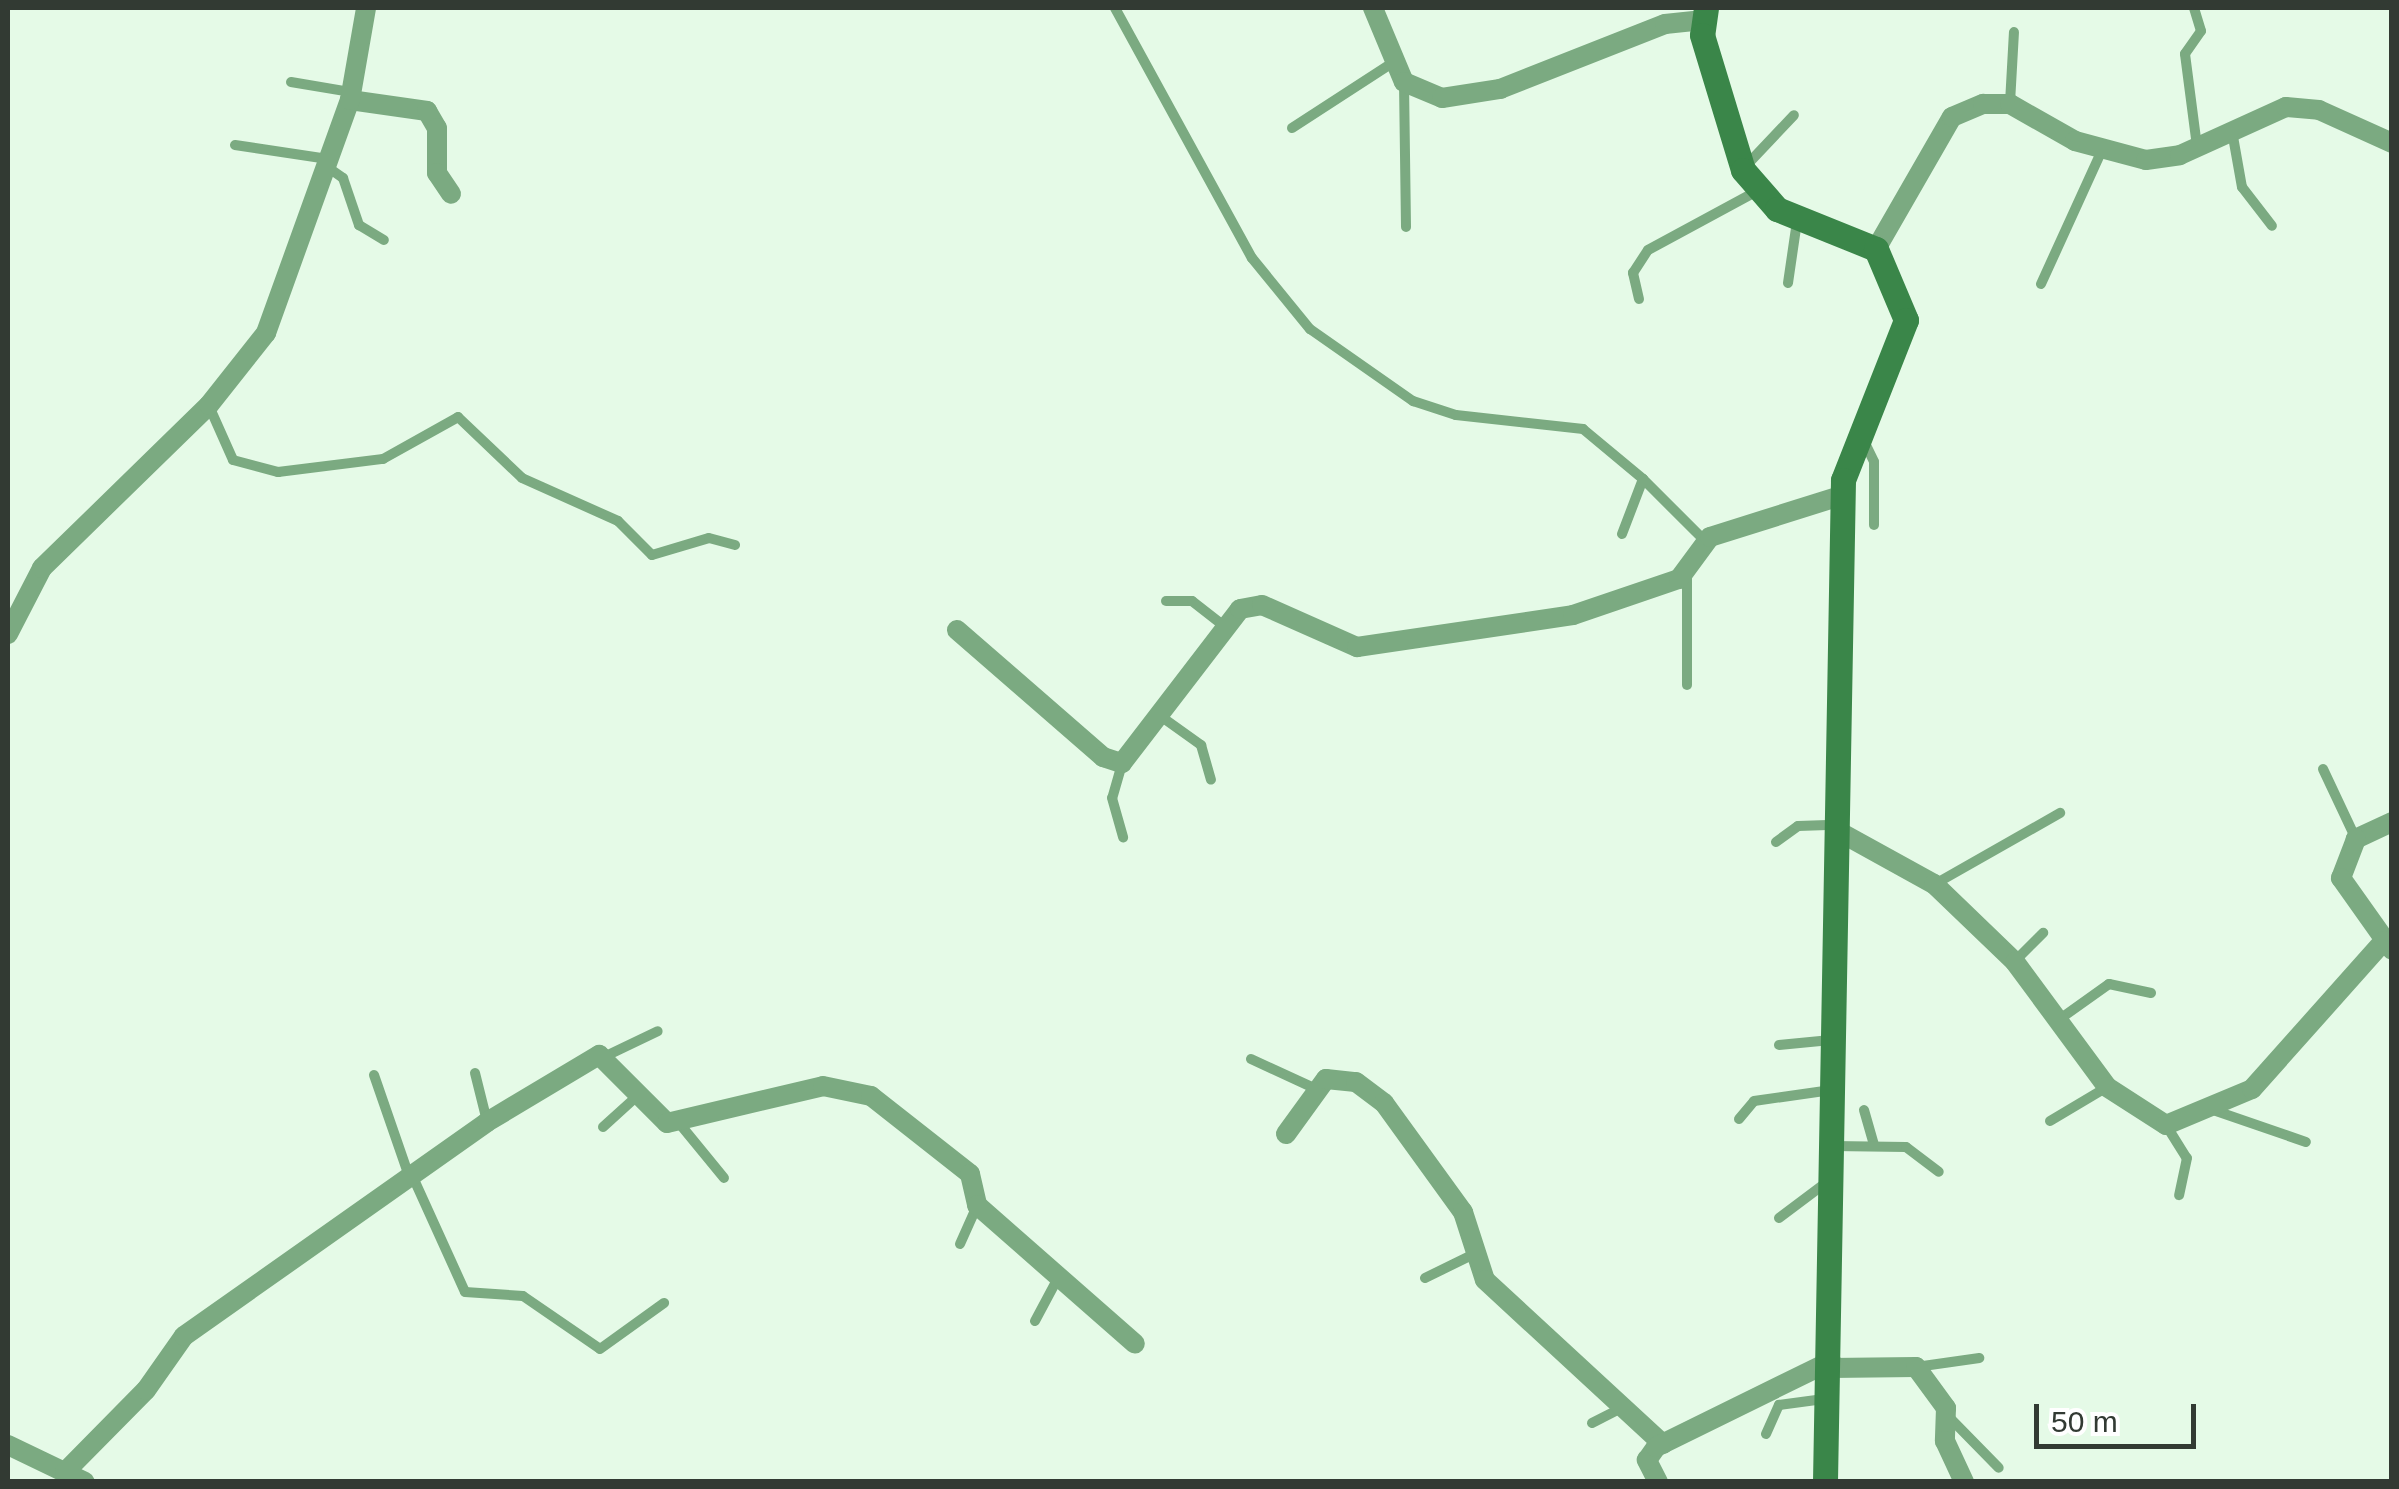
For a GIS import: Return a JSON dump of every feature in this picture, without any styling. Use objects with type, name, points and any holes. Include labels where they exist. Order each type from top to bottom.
[{"type":"street","points":[[8,634],[42,568],[209,405],[266,333],[350,96],[366,8]]},
{"type":"street","points":[[1373,8],[1392,63],[1404,82],[1456,98],[1664,24],[1704,14],[1750,180],[1797,220],[1876,250],[1898,286],[1906,328],[1857,430],[1843,495],[1828,1182],[1831,1365],[1825,1482]]},
{"type":"street","points":[[350,96],[427,111],[438,128],[437,173],[451,194]]},
{"type":"street","points":[[1876,250],[1952,117],[2010,104],[2102,150],[2146,160],[2196,148],[2232,130],[2306,106],[2392,143]]},
{"type":"street","points":[[957,630],[1103,757],[1122,762],[1159,716],[1221,624],[1262,605],[1341,645],[1394,644],[1573,615],[1687,572],[1704,540],[1843,495]]},
{"type":"street","points":[[1836,828],[1934,884],[2015,962],[2108,1086],[2166,1125],[2216,1111],[2264,1078],[2388,945],[2343,890],[2356,839],[2392,822]]},
{"type":"street","points":[[62,1475],[146,1390],[184,1336],[488,1122],[608,1055],[635,1098],[659,1121],[679,1122],[823,1086],[855,1088],[970,1174],[978,1205],[1135,1344]]},
{"type":"street","points":[[1286,1134],[1314,1088],[1337,1078],[1384,1103],[1464,1212],[1470,1256],[1523,1318],[1628,1404],[1662,1444]]},
{"type":"street","points":[[1658,1482],[1647,1460],[1662,1444],[1831,1365],[1916,1367],[1948,1416],[1945,1441],[1964,1482]]},
{"type":"street","points":[[8,1446],[62,1475],[85,1482]]},
{"type":"lane","points":[[1115,8],[1252,258],[1310,329],[1413,401],[1456,416],[1583,429],[1704,540]]},
{"type":"lane","points":[[2194,8],[2201,32],[2185,54],[2196,148]]},
{"type":"lane","points":[[2010,104],[2014,32]]},
{"type":"lane","points":[[1292,128],[1392,63]]},
{"type":"lane","points":[[291,82],[350,96]]},
{"type":"lane","points":[[1404,82],[1406,227]]},
{"type":"lane","points":[[1639,298],[1633,273],[1648,250],[1750,180],[1794,115]]},
{"type":"lane","points":[[2232,130],[2242,187],[2272,226]]},
{"type":"lane","points":[[235,146],[327,163],[344,178],[359,225],[384,240]]},
{"type":"lane","points":[[2041,284],[2102,150]]},
{"type":"lane","points":[[1788,283],[1797,220]]},
{"type":"lane","points":[[209,405],[233,460],[278,472],[383,459],[458,417],[522,478],[618,521],[652,556],[710,538],[734,545]]},
{"type":"lane","points":[[1857,430],[1874,462],[1874,524]]},
{"type":"lane","points":[[1622,534],[1643,480]]},
{"type":"lane","points":[[1687,572],[1687,685]]},
{"type":"lane","points":[[1166,602],[1192,601],[1221,624]]},
{"type":"lane","points":[[1159,716],[1201,745],[1211,780]]},
{"type":"lane","points":[[1122,762],[1112,798],[1123,837]]},
{"type":"lane","points":[[2323,769],[2356,839]]},
{"type":"lane","points":[[1934,884],[2060,812]]},
{"type":"lane","points":[[1776,842],[1798,826],[1836,828]]},
{"type":"lane","points":[[2015,962],[2043,933]]},
{"type":"lane","points":[[2057,1021],[2108,984],[2151,993]]},
{"type":"lane","points":[[608,1055],[658,1031]]},
{"type":"lane","points":[[1779,1045],[1832,1040]]},
{"type":"lane","points":[[1251,1058],[1314,1088]]},
{"type":"lane","points":[[476,1073],[488,1122]]},
{"type":"lane","points":[[374,1075],[410,1175],[465,1292],[524,1296],[600,1348],[664,1303]]},
{"type":"lane","points":[[2050,1121],[2108,1086]]},
{"type":"lane","points":[[1739,1119],[1754,1101],[1832,1090]]},
{"type":"lane","points":[[604,1127],[635,1098]]},
{"type":"lane","points":[[1864,1110],[1874,1144]]},
{"type":"lane","points":[[2216,1111],[2306,1142]]},
{"type":"lane","points":[[679,1122],[724,1178]]},
{"type":"lane","points":[[2166,1125],[2187,1158],[2179,1196]]},
{"type":"lane","points":[[1830,1146],[1874,1144],[1906,1148],[1938,1172]]},
{"type":"lane","points":[[1779,1218],[1828,1182]]},
{"type":"lane","points":[[960,1244],[978,1205]]},
{"type":"lane","points":[[1426,1278],[1470,1256]]},
{"type":"lane","points":[[1035,1321],[1059,1275]]},
{"type":"lane","points":[[1916,1367],[1979,1358]]},
{"type":"lane","points":[[1766,1434],[1779,1405],[1830,1398]]},
{"type":"lane","points":[[1592,1423],[1628,1404]]},
{"type":"lane","points":[[1948,1416],[1999,1468]]}]
